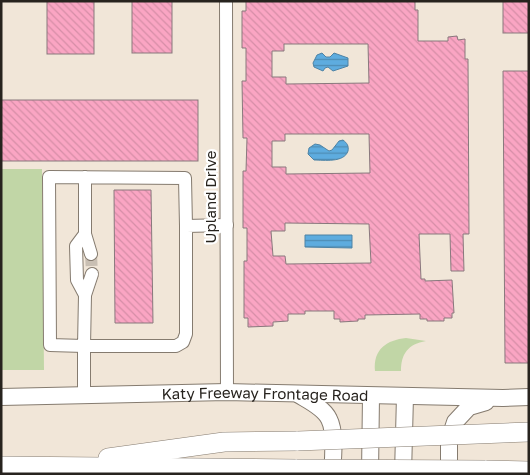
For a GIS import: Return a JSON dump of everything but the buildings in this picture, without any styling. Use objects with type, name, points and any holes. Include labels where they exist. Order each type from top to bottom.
[{"type":"highway","points":[[40,466],[224,442],[529,432]]},
{"type":"highway","points":[[1,466],[529,471]]},
{"type":"main road","name":"Katy Freeway Frontage Road","points":[[1,397],[227,392],[299,395],[529,397]]},
{"type":"main road","points":[[299,395],[330,419],[333,434],[332,474]]},
{"type":"main road","points":[[370,396],[370,474]]},
{"type":"main road","points":[[403,474],[405,396]]},
{"type":"main road","points":[[449,474],[449,440],[455,422],[469,406],[503,398]]},
{"type":"street","name":"Upland Drive","points":[[226,1],[227,392]]},
{"type":"street","points":[[49,177],[85,177],[185,178],[186,334],[183,342],[176,346],[50,345],[49,177]]},
{"type":"street","points":[[85,177],[85,234],[91,254]]},
{"type":"street","points":[[186,226],[227,225]]},
{"type":"street","points":[[84,295],[77,280],[76,246],[85,234]]},
{"type":"street","points":[[84,395],[84,295],[92,274]]},
{"type":"green space","points":[[1,169],[42,169],[44,370],[1,370]]},
{"type":"green space","points":[[406,338],[426,341],[410,347],[402,360],[401,371],[375,371],[376,357],[379,351],[393,341]]},
{"type":"water","points":[[322,53],[326,57],[330,57],[334,53],[348,58],[348,66],[333,71],[328,67],[323,71],[314,67],[313,63],[317,55]]},
{"type":"water","points":[[343,140],[347,145],[348,151],[346,155],[338,159],[314,160],[308,154],[309,148],[315,144],[329,151],[339,141]]},
{"type":"water","points":[[305,235],[352,235],[352,248],[305,247]]},
{"type":"tunnel","points":[[91,254],[92,274]]}]
